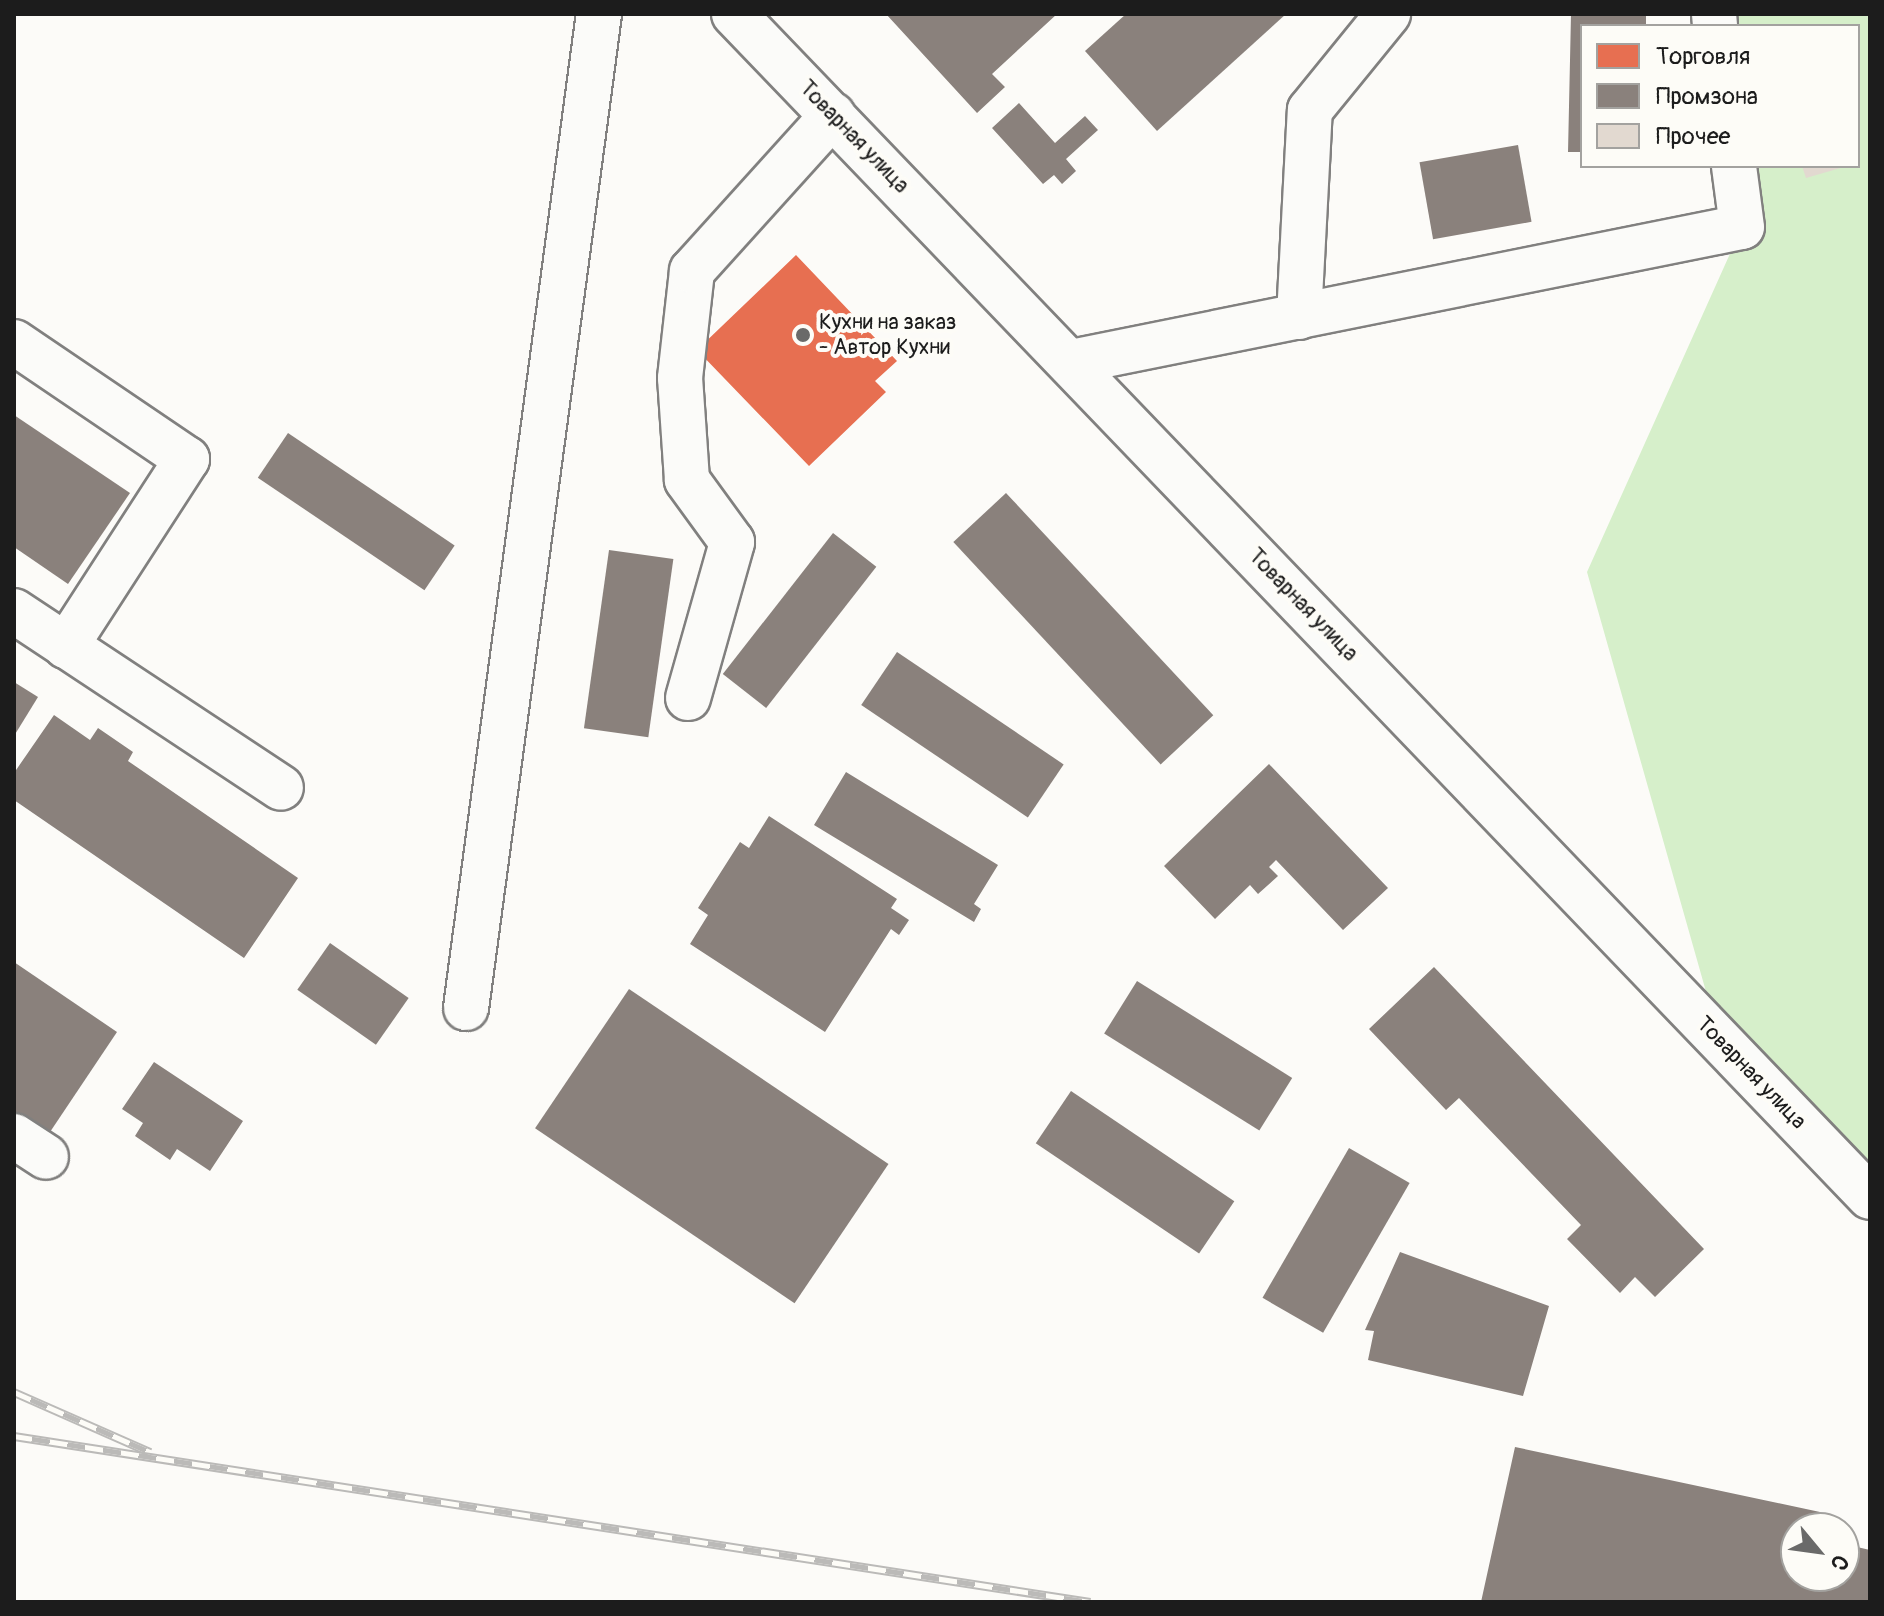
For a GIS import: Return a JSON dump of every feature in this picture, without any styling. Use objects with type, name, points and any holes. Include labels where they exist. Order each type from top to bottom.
[{"type":"street","points":[[466,1008],[599,14]]},
{"type":"street","name":"Товарная улица","points":[[734,14],[1870,1197]]},
{"type":"street","points":[[1299,317],[1310,110],[1388,14]]},
{"type":"street","points":[[688,698],[732,542],[687,480],[680,378],[692,271],[833,115]]},
{"type":"street","points":[[1071,362],[1742,227],[1734,168]]},
{"type":"street","points":[[14,342],[187,459],[66,646]]},
{"type":"street","points":[[14,611],[281,788]]},
{"type":"green space","points":[[1725,14],[1870,14],[1870,1197],[1720,1041],[1587,572],[1742,227],[1737,168],[1860,168],[1860,24],[1726,24]]},
{"type":"building: Торговля","points":[[796,255],[897,361],[875,381],[886,392],[809,466],[697,350]]},
{"type":"building: Промзона","points":[[886,14],[1057,14],[992,74],[1005,87],[977,113]]},
{"type":"building: Промзона","points":[[1126,14],[1286,14],[1157,131],[1085,51]]},
{"type":"building: Промзона","points":[[1571,14],[1646,14],[1646,24],[1580,24],[1580,152],[1568,152]]},
{"type":"building: Промзона","points":[[1019,103],[1055,143],[1085,116],[1098,130],[1066,159],[1076,171],[1062,184],[1054,175],[1043,184],[992,128]]},
{"type":"building: Промзона","points":[[1518,145],[1532,222],[1433,239],[1420,162]]},
{"type":"building: Промзона","points":[[14,415],[130,493],[68,584],[14,547]]},
{"type":"building: Промзона","points":[[288,433],[455,545],[424,590],[258,478]]},
{"type":"building: Промзона","points":[[1006,493],[1213,715],[1161,764],[953,542]]},
{"type":"building: Промзона","points":[[833,533],[876,567],[766,708],[723,674]]},
{"type":"building: Промзона","points":[[609,550],[673,559],[648,737],[584,728]]},
{"type":"building: Промзона","points":[[897,652],[1064,764],[1028,817],[861,705]]},
{"type":"building: Промзона","points":[[14,682],[38,697],[14,736]]},
{"type":"building: Промзона","points":[[54,715],[90,740],[98,728],[133,752],[128,761],[298,878],[244,958],[14,800],[14,773]]},
{"type":"building: Промзона","points":[[1269,764],[1388,888],[1343,930],[1276,860],[1269,867],[1278,876],[1258,894],[1250,885],[1215,919],[1164,866]]},
{"type":"building: Промзона","points":[[846,772],[998,865],[974,904],[981,909],[974,922],[814,825]]},
{"type":"building: Промзона","points":[[769,816],[897,899],[891,908],[909,920],[899,935],[891,929],[825,1032],[690,944],[708,915],[698,908],[740,842],[749,848]]},
{"type":"building: Промзона","points":[[330,943],[409,998],[376,1045],[297,990]]},
{"type":"building: Промзона","points":[[14,962],[117,1032],[48,1135],[14,1113]]},
{"type":"building: Промзона","points":[[1434,967],[1704,1249],[1655,1297],[1635,1277],[1620,1293],[1567,1239],[1581,1225],[1459,1098],[1446,1110],[1369,1029]]},
{"type":"building: Промзона","points":[[1137,981],[1292,1078],[1259,1131],[1104,1034]]},
{"type":"building: Промзона","points":[[629,989],[888,1164],[795,1303],[535,1128]]},
{"type":"building: Промзона","points":[[154,1062],[243,1121],[210,1171],[177,1149],[170,1160],[135,1136],[143,1123],[122,1109]]},
{"type":"building: Промзона","points":[[1071,1091],[1234,1201],[1199,1253],[1036,1143]]},
{"type":"building: Промзона","points":[[1349,1148],[1410,1183],[1323,1333],[1262,1298]]},
{"type":"building: Промзона","points":[[1400,1252],[1549,1306],[1523,1396],[1368,1360],[1374,1331],[1365,1330]]},
{"type":"building: Промзона","points":[[1515,1447],[1820,1512],[1780,1512],[1780,1592],[1860,1592],[1860,1548],[1870,1550],[1870,1602],[1481,1602]]},
{"type":"building: Прочее","points":[[1803,168],[1841,168],[1806,178]]},
{"type":"railway","points":[[14,1392],[150,1452]]},
{"type":"railway","points":[[14,1436],[1090,1602]]},
{"type":"place","name":"Кухни на заказ - Автор Кухни","points":[[803,335]]}]
